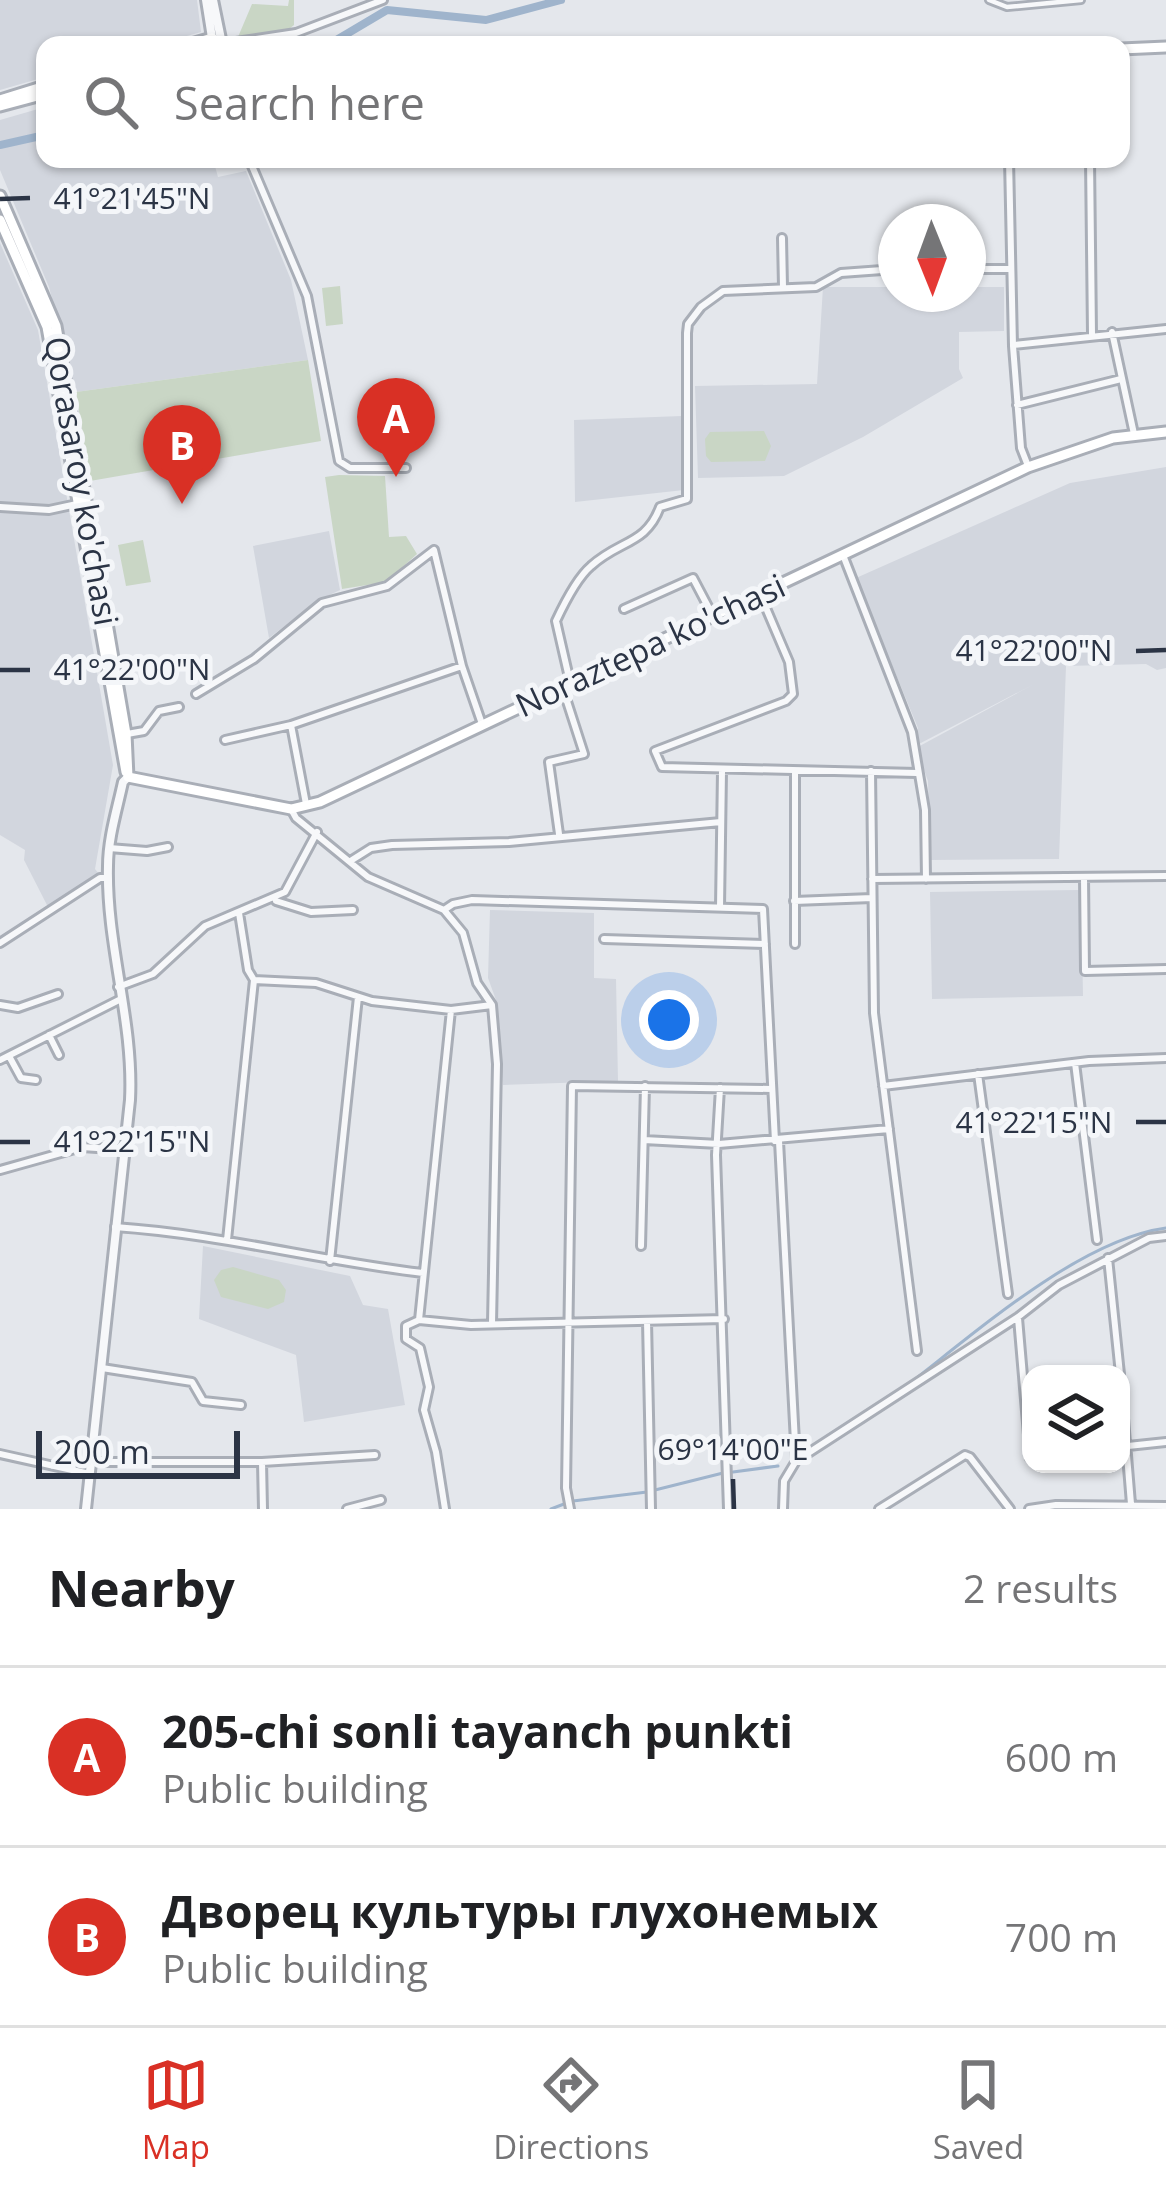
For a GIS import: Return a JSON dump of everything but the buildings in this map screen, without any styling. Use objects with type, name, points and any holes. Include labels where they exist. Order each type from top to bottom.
[{"type":"main road","points":[[1130,49],[1166,47]]},
{"type":"main road","points":[[0,103],[36,93]]},
{"type":"main road","name":"Qorasaroy ko'chasi","points":[[0,196],[56,326],[121,761],[128,777]]},
{"type":"main road","name":"Qorasaroy ko'chasi","points":[[0,220],[47,327],[126,734],[128,777]]},
{"type":"main road","name":"Noraztepa ko'chasi","points":[[128,777],[291,808],[306,806],[1028,467],[1106,440],[1166,432]]},
{"type":"street","points":[[209,0],[216,36]]},
{"type":"street","points":[[272,36],[296,33],[383,0]]},
{"type":"street","points":[[989,0],[1081,0]]},
{"type":"street","points":[[253,168],[307,296],[339,461],[350,468],[406,469]]},
{"type":"street","points":[[1009,168],[1013,345],[1021,448],[1028,467]]},
{"type":"street","points":[[1090,168],[1092,334]]},
{"type":"street","points":[[782,238],[783,287]]},
{"type":"street","points":[[986,269],[1011,269]]},
{"type":"street","points":[[559,835],[549,762],[584,754],[556,620],[584,573],[603,556],[648,531],[658,508],[687,500],[688,324],[701,307],[724,291],[816,287],[842,274],[878,271]]},
{"type":"street","points":[[1013,345],[1166,329]]},
{"type":"street","points":[[1112,332],[1134,435]]},
{"type":"street","points":[[1017,405],[1121,379]]},
{"type":"street","points":[[0,507],[49,510],[81,504]]},
{"type":"street","points":[[196,694],[267,650],[322,603],[387,586],[434,550],[462,666],[482,724]]},
{"type":"street","points":[[843,555],[912,732],[925,810],[926,879]]},
{"type":"street","points":[[624,609],[693,578],[712,616]]},
{"type":"street","points":[[760,594],[789,662],[793,694],[786,701],[655,751],[664,768],[916,773]]},
{"type":"street","points":[[225,740],[291,725],[462,666]]},
{"type":"street","points":[[126,734],[144,731],[159,711],[179,707]]},
{"type":"street","points":[[291,725],[306,806]]},
{"type":"street","points":[[720,907],[722,771]]},
{"type":"street","points":[[871,771],[874,1012],[917,1351]]},
{"type":"street","points":[[795,772],[795,944]]},
{"type":"street","points":[[86,1509],[127,1150],[131,1060],[118,986],[108,878],[109,848],[128,777]]},
{"type":"street","points":[[291,808],[296,818],[368,877],[444,910],[463,933],[477,983],[492,1005],[496,1064],[492,1324]]},
{"type":"street","points":[[352,860],[370,848],[392,845],[439,846],[721,822]]},
{"type":"street","points":[[118,986],[153,974],[206,926],[285,892],[317,832]]},
{"type":"street","points":[[109,848],[147,851],[168,847]]},
{"type":"street","points":[[872,879],[1166,876]]},
{"type":"street","points":[[0,943],[100,878],[108,878]]},
{"type":"street","points":[[1084,878],[1085,971],[1166,969]]},
{"type":"street","points":[[794,901],[872,898]]},
{"type":"street","points":[[272,900],[311,912],[352,910]]},
{"type":"street","points":[[444,910],[472,901],[763,909],[796,1461]]},
{"type":"street","points":[[227,1240],[254,980],[248,970],[239,913]]},
{"type":"street","points":[[604,939],[765,944]]},
{"type":"street","points":[[254,980],[316,983],[358,998],[451,1010],[492,1005]]},
{"type":"street","points":[[0,1005],[18,1008],[58,994]]},
{"type":"street","points":[[330,1261],[358,998]]},
{"type":"street","points":[[0,1060],[121,999]]},
{"type":"street","points":[[418,1320],[451,1010]]},
{"type":"street","points":[[50,1035],[59,1055]]},
{"type":"street","points":[[9,1056],[21,1078],[36,1080]]},
{"type":"street","points":[[883,1086],[1075,1063],[1166,1058]]},
{"type":"street","points":[[1075,1063],[1096,1240]]},
{"type":"street","points":[[979,1074],[1008,1294]]},
{"type":"street","points":[[570,1509],[566,1321],[572,1086],[771,1089]]},
{"type":"street","points":[[640,1246],[644,1086]]},
{"type":"street","points":[[720,1088],[716,1155],[728,1509]]},
{"type":"street","points":[[644,1140],[719,1144],[890,1129]]},
{"type":"street","points":[[0,1169],[82,1148],[127,1150]]},
{"type":"street","points":[[115,1227],[227,1240],[330,1261],[423,1273]]},
{"type":"street","points":[[783,1509],[784,1481],[796,1461],[1018,1317],[1059,1285],[1149,1238],[1166,1236]]},
{"type":"street","points":[[1108,1258],[1120,1365]]},
{"type":"street","points":[[1018,1317],[1022,1365]]},
{"type":"street","points":[[445,1509],[424,1410],[429,1387],[420,1348],[408,1343],[408,1323],[724,1318]]},
{"type":"street","points":[[647,1320],[651,1509]]},
{"type":"street","points":[[101,1368],[192,1382],[203,1401],[241,1405]]},
{"type":"street","points":[[1130,1446],[1166,1442]]},
{"type":"street","points":[[0,1454],[90,1474]]},
{"type":"street","points":[[91,1462],[262,1462],[375,1455]]},
{"type":"street","points":[[879,1509],[965,1455],[1010,1509]]},
{"type":"street","points":[[262,1462],[262,1509]]},
{"type":"street","points":[[1129,1473],[1131,1504]]},
{"type":"street","points":[[347,1509],[381,1500]]},
{"type":"street","points":[[1028,1509],[1166,1506]]},
{"type":"shaded area","points":[[0,0],[197,0],[201,32],[187,36],[36,36],[36,80],[0,90]]},
{"type":"shaded area","points":[[36,110],[36,168],[216,168],[218,177],[246,171],[291,280],[308,360],[76,392],[49,287],[0,170],[0,120]]},
{"type":"shaded area","points":[[0,243],[38,330],[113,765],[95,869],[99,874],[48,907],[24,860],[25,850],[0,835]]},
{"type":"shaded area","points":[[823,287],[878,287],[878,312],[986,312],[986,287],[1004,287],[1004,331],[959,332],[963,378],[863,437],[784,476],[698,478],[695,386],[817,384]]},
{"type":"shaded area","points":[[682,416],[684,490],[575,502],[574,420]]},
{"type":"shaded area","points":[[1166,467],[1166,668],[1066,666],[1059,859],[930,860],[928,781],[916,748],[1034,684],[917,745],[918,728],[856,578],[1070,483]]},
{"type":"shaded area","points":[[329,531],[340,590],[317,601],[269,638],[253,546]]},
{"type":"shaded area","points":[[1081,890],[1083,996],[932,999],[930,892]]},
{"type":"shaded area","points":[[490,910],[594,913],[594,978],[616,979],[618,1081],[503,1085],[496,1000],[488,978]]},
{"type":"shaded area","points":[[203,1246],[350,1276],[363,1305],[388,1309],[405,1405],[304,1422],[296,1355],[199,1319]]},
{"type":"green space","points":[[294,0],[294,25],[289,29],[238,36],[252,4],[288,6]]},
{"type":"green space","points":[[340,286],[343,324],[326,326],[322,288]]},
{"type":"green space","points":[[308,360],[321,441],[90,481],[76,392]]},
{"type":"green space","points":[[764,431],[771,446],[765,461],[711,462],[706,456],[705,439],[710,432]]},
{"type":"green space","points":[[385,476],[389,537],[406,536],[417,554],[386,582],[342,589],[325,477]]},
{"type":"green space","points":[[143,540],[151,582],[126,586],[118,545]]},
{"type":"green space","points":[[233,1267],[279,1280],[286,1290],[284,1302],[268,1309],[221,1297],[214,1280],[221,1270]]},
{"type":"waterway","points":[[343,36],[387,10],[486,20],[561,0]]},
{"type":"waterway","points":[[0,145],[36,137]]},
{"type":"waterway","points":[[901,1390],[1062,1270],[1132,1236],[1166,1228]]},
{"type":"waterway","points":[[733,1472],[778,1466]]},
{"type":"waterway","points":[[655,1490],[723,1473]]},
{"type":"waterway","points":[[573,1501],[647,1492]]},
{"type":"waterway","points":[[551,1509],[564,1504]]},
{"type":"place","name":"205-chi sonli tayanch punkti","points":[[396,477]]},
{"type":"place","name":"Дворец культуры глухонемых","points":[[182,504]]}]
